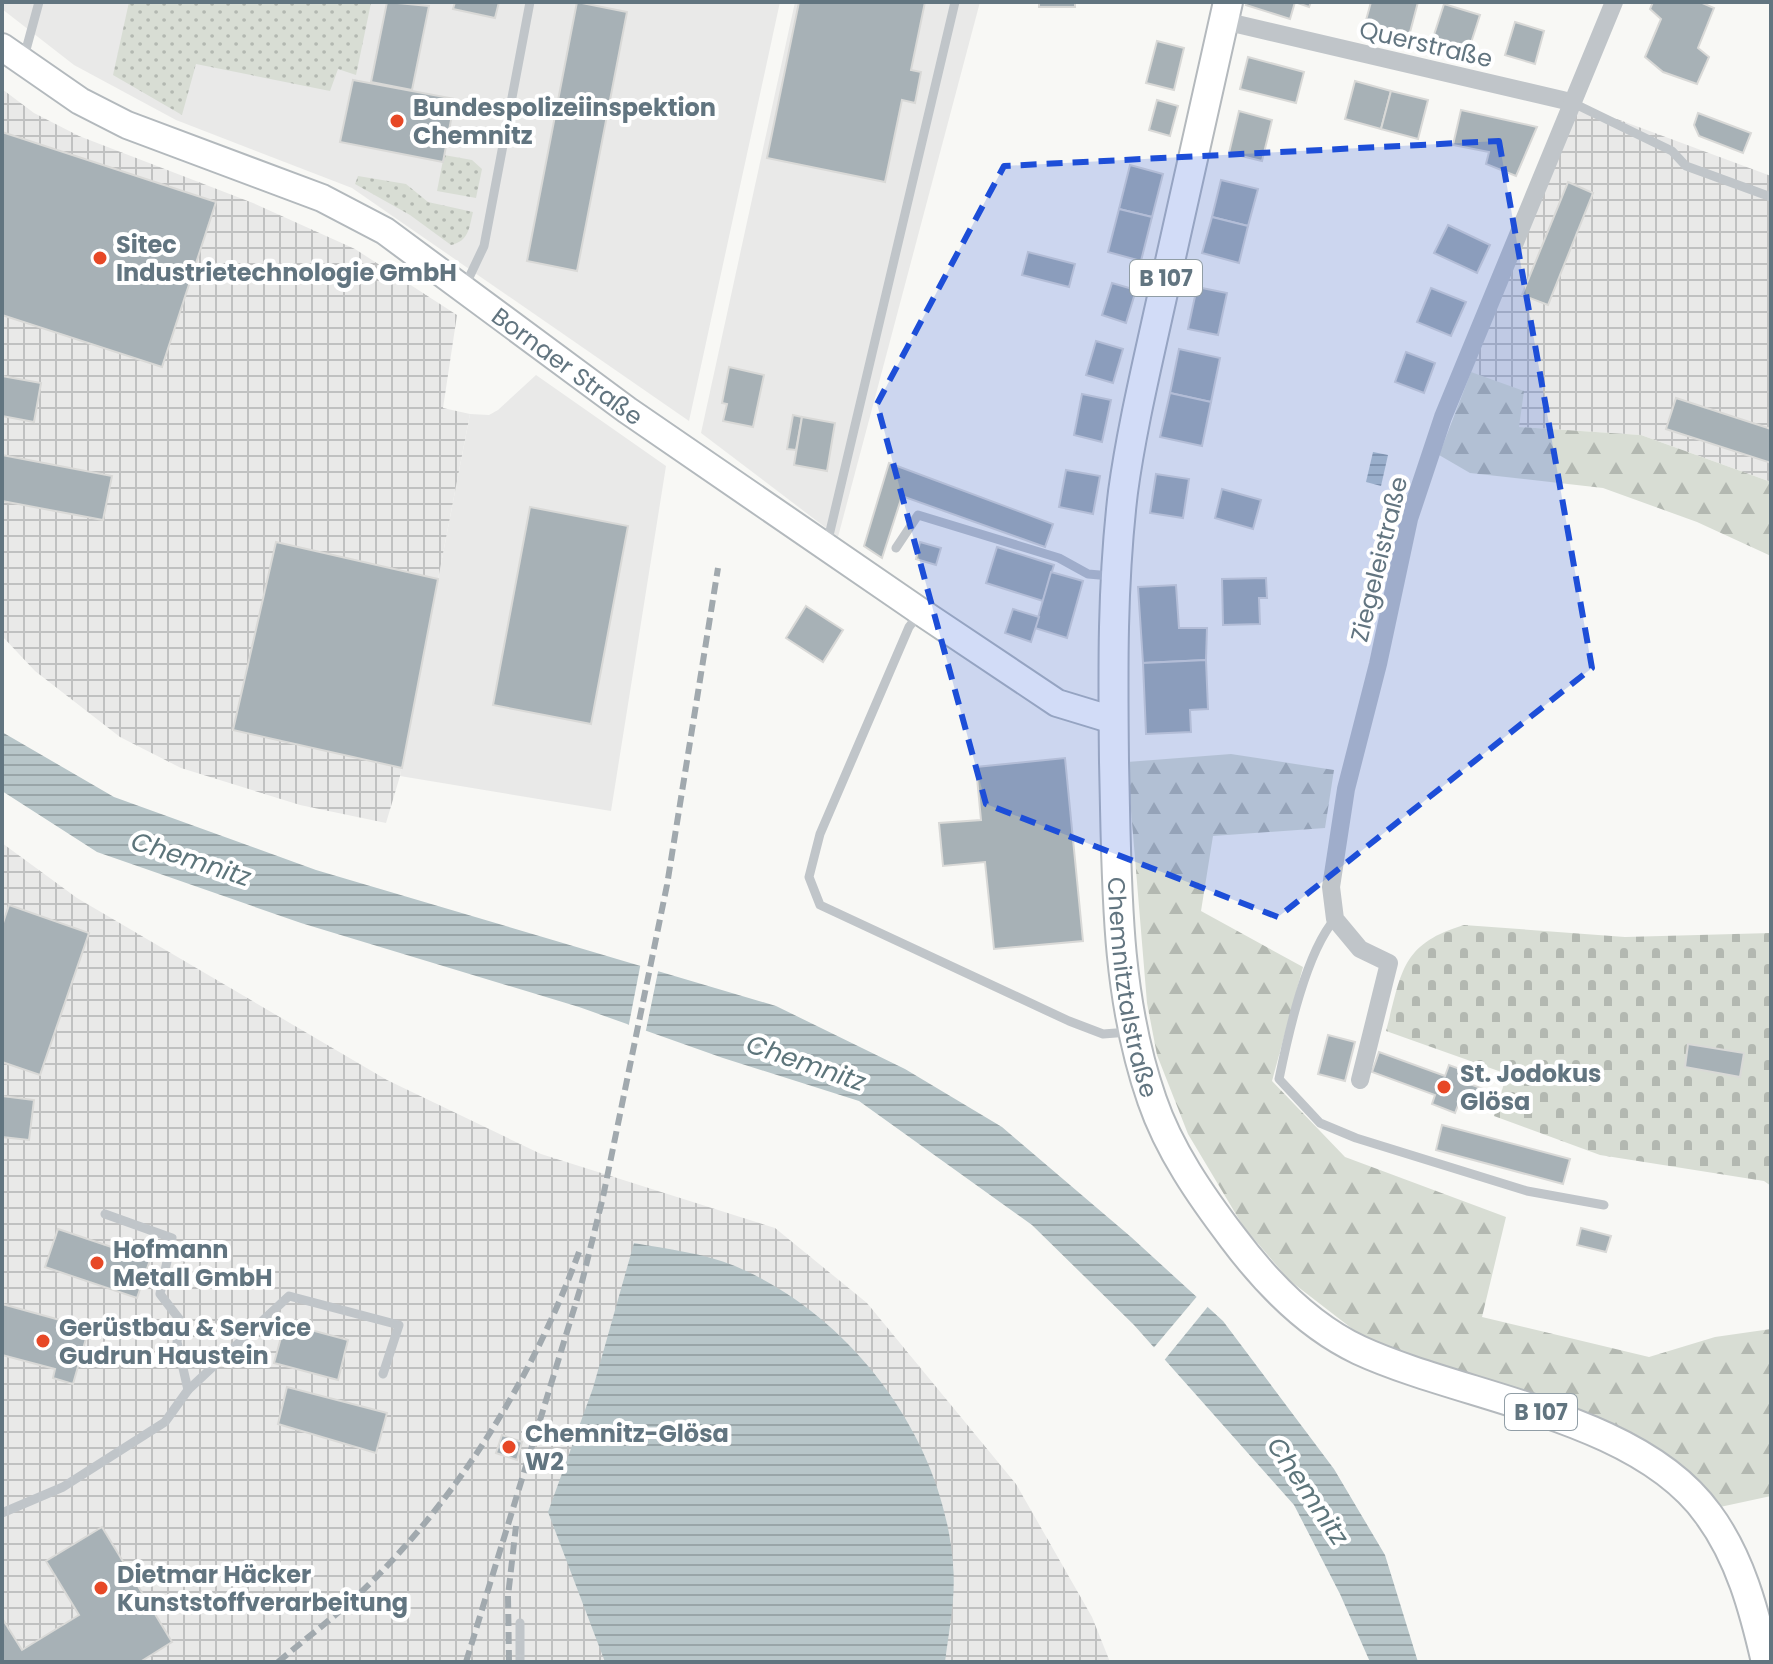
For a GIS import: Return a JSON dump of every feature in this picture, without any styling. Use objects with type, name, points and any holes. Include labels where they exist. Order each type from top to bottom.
[{"type":"main road","name":"Chemnitztalstraße","points":[[1226,12],[1130,445],[1114,577],[1113,720],[1119,929],[1134,1032],[1152,1101],[1180,1159],[1210,1207],[1260,1272],[1322,1327],[1357,1349],[1578,1426],[1644,1458],[1687,1489],[1713,1521],[1736,1562],[1766,1662]]},
{"type":"main road","name":"Bornaer Straße","points":[[12,55],[80,101],[127,125],[260,173],[353,212],[464,289],[615,402],[1057,703],[1113,720]]},
{"type":"street","name":"Ziegeleistraße","points":[[1335,919],[1331,887],[1346,789],[1378,664],[1409,519],[1443,417],[1614,2]]},
{"type":"street","name":"Querstraße","points":[[1226,12],[1571,102]]},
{"type":"street","points":[[1335,919],[1360,949],[1389,963],[1360,1080]]},
{"type":"lane","points":[[12,55],[39,2]]},
{"type":"lane","points":[[464,289],[484,246],[530,2]]},
{"type":"lane","points":[[827,547],[955,2]]},
{"type":"lane","points":[[1571,102],[1672,151],[1686,166],[1771,197]]},
{"type":"lane","points":[[896,548],[918,515],[1059,558],[1088,574],[1114,577]]},
{"type":"lane","points":[[921,612],[909,627],[820,834],[809,877],[820,905],[1103,1034],[1134,1032]]},
{"type":"lane","points":[[1335,919],[1322,934],[1287,1040],[1279,1079],[1320,1123],[1423,1161],[1527,1191],[1604,1205]]},
{"type":"lane","points":[[105,1214],[172,1238],[160,1294],[180,1320],[177,1342],[188,1390]]},
{"type":"lane","points":[[2,1513],[51,1493],[101,1465],[165,1422],[188,1390],[289,1296],[399,1325],[383,1374]]},
{"type":"lane","points":[[520,1623],[520,1662]]},
{"type":"highlighted area","points":[[1499,141],[1592,668],[1278,917],[986,804],[877,404],[1004,166]]},
{"type":"shaded area","points":[[2,2],[780,2],[689,421],[352,188],[176,120],[74,65],[2,9]]},
{"type":"shaded area","points":[[795,2],[980,2],[838,537],[701,433]]},
{"type":"shaded area","points":[[2,89],[34,113],[79,136],[253,203],[355,249],[457,315],[443,408],[470,414],[400,776],[386,823],[300,805],[181,768],[120,737],[35,671],[2,636]]},
{"type":"shaded area","points":[[1571,102],[1771,176],[1771,482],[1641,435],[1519,427],[1471,372]]},
{"type":"shaded area","points":[[536,375],[666,466],[611,811],[400,776],[470,414],[489,415],[498,410]]},
{"type":"shaded area","points":[[2,843],[77,898],[387,1080],[541,1154],[775,1228],[867,1303],[1016,1484],[1092,1617],[1110,1662],[2,1662]]},
{"type":"green space","points":[[129,2],[371,3],[356,75],[338,69],[330,91],[196,64],[182,115],[113,75]]},
{"type":"green space","points":[[444,155],[472,160],[482,169],[476,198],[437,191]]},
{"type":"green space","points":[[358,176],[406,184],[428,202],[473,212],[467,233],[451,245],[410,215],[355,184]]},
{"type":"green space","points":[[1471,372],[1524,391],[1519,427],[1641,435],[1771,482],[1771,556],[1697,522],[1603,488],[1470,473],[1439,455]]},
{"type":"green space","points":[[1231,754],[1334,770],[1325,828],[1213,836],[1201,911],[1303,967],[1272,1081],[1345,1157],[1506,1217],[1482,1317],[1649,1357],[1715,1337],[1771,1329],[1771,1496],[1720,1507],[1689,1479],[1359,1334],[1289,1280],[1243,1226],[1188,1134],[1157,1055],[1147,1003],[1127,762]]},
{"type":"green space","points":[[1464,925],[1625,937],[1771,933],[1771,1186],[1764,1181],[1600,1155],[1494,1116],[1507,1074],[1386,1031],[1401,977],[1415,952],[1427,941]]},
{"type":"water","points":[[1373,452],[1388,455],[1381,486],[1366,482]]},
{"type":"water","name":"Chemnitz","points":[[2,732],[114,797],[316,870],[776,1006],[905,1069],[1002,1127],[1131,1237],[1223,1321],[1334,1469],[1385,1555],[1418,1662],[1370,1662],[1340,1594],[1294,1505],[1134,1325],[1032,1225],[859,1101],[723,1058],[579,1007],[301,923],[97,852],[2,791]]},
{"type":"water","points":[[634,1243],[723,1262],[777,1288],[817,1316],[853,1349],[884,1386],[911,1428],[931,1472],[946,1518],[954,1577],[945,1662],[605,1662],[548,1512],[593,1388]]},
{"type":"pier","points":[[641,962],[659,967],[645,1035],[628,1029]]},
{"type":"pier","points":[[1199,1294],[1210,1304],[1162,1363],[1151,1351]]},
{"type":"building","points":[[387,2],[429,6],[412,90],[371,82]]},
{"type":"building","points":[[455,2],[499,2],[495,18],[453,9]]},
{"type":"building","points":[[577,2],[627,12],[577,271],[527,261]]},
{"type":"building","points":[[799,2],[925,2],[911,70],[921,72],[915,103],[902,100],[885,182],[767,158]]},
{"type":"building","points":[[1039,2],[1075,2],[1075,7],[1039,7]]},
{"type":"building","points":[[1247,2],[1295,2],[1290,19],[1246,5]]},
{"type":"building","points":[[1371,2],[1418,2],[1409,36],[1365,24]]},
{"type":"building","points":[[1653,2],[1700,2],[1714,8],[1698,48],[1709,57],[1697,84],[1663,72],[1645,57],[1661,19],[1650,9]]},
{"type":"building","points":[[1444,4],[1480,15],[1469,49],[1433,38]]},
{"type":"building","points":[[1515,22],[1544,31],[1535,64],[1505,55]]},
{"type":"building","points":[[1157,41],[1184,48],[1174,90],[1146,83]]},
{"type":"building","points":[[1248,57],[1304,72],[1296,103],[1240,89]]},
{"type":"building","name":"Bundespolizeiinspektion Chemnitz","points":[[353,80],[455,99],[443,162],[340,142]]},
{"type":"building","points":[[1355,81],[1391,91],[1381,129],[1345,119]]},
{"type":"building","points":[[1391,91],[1428,100],[1418,139],[1381,129]]},
{"type":"building","points":[[1157,100],[1178,106],[1170,136],[1149,130]]},
{"type":"building","points":[[1461,110],[1537,127],[1516,176],[1486,164],[1489,152],[1453,145]]},
{"type":"building","points":[[1239,111],[1272,120],[1262,161],[1229,153]]},
{"type":"building","points":[[1698,113],[1751,133],[1743,153],[1699,136],[1694,125]]},
{"type":"building","name":"Sitec Industrietechnologie GmbH","points":[[2,132],[216,202],[162,367],[2,315]]},
{"type":"building","points":[[1130,165],[1163,174],[1152,217],[1119,209]]},
{"type":"building","points":[[1221,180],[1258,189],[1248,226],[1212,217]]},
{"type":"building","points":[[1568,182],[1593,193],[1548,305],[1522,295]]},
{"type":"building","points":[[1119,209],[1152,217],[1141,261],[1108,252]]},
{"type":"building","points":[[1212,217],[1248,226],[1239,263],[1202,253]]},
{"type":"building","points":[[1448,225],[1490,245],[1477,273],[1434,253]]},
{"type":"building","points":[[1028,252],[1075,264],[1069,287],[1022,275]]},
{"type":"building","points":[[1112,283],[1136,290],[1126,323],[1102,315]]},
{"type":"building","points":[[1197,287],[1227,293],[1218,335],[1188,329]]},
{"type":"building","points":[[1431,288],[1466,302],[1451,336],[1417,322]]},
{"type":"building","points":[[1096,341],[1123,349],[1113,383],[1086,375]]},
{"type":"building","points":[[1179,349],[1220,358],[1211,402],[1170,393]]},
{"type":"building","points":[[1406,352],[1435,363],[1424,393],[1395,382]]},
{"type":"building","points":[[729,367],[764,375],[753,427],[723,421],[727,404],[722,403]]},
{"type":"building","points":[[2,376],[41,383],[34,422],[2,416]]},
{"type":"building","points":[[1170,393],[1211,402],[1202,446],[1160,437]]},
{"type":"building","points":[[1082,394],[1111,400],[1102,442],[1074,435]]},
{"type":"building","points":[[1676,398],[1771,429],[1771,463],[1666,429]]},
{"type":"building","points":[[793,415],[802,417],[796,450],[787,449]]},
{"type":"building","points":[[802,417],[835,423],[827,471],[794,465]]},
{"type":"building","points":[[2,455],[112,476],[103,520],[2,501]]},
{"type":"building","points":[[889,463],[1053,524],[1045,547],[902,496],[882,558],[864,546]]},
{"type":"building","points":[[1066,470],[1100,476],[1093,514],[1059,507]]},
{"type":"building","points":[[1156,474],[1189,479],[1183,518],[1150,513]]},
{"type":"building","points":[[1222,489],[1261,500],[1253,529],[1215,518]]},
{"type":"building","points":[[530,507],[628,526],[591,724],[493,705]]},
{"type":"building","points":[[276,542],[438,579],[402,768],[233,730]]},
{"type":"building","points":[[920,542],[941,548],[936,565],[916,559]]},
{"type":"building","points":[[997,547],[1054,565],[1043,601],[986,583]]},
{"type":"building","points":[[1051,572],[1083,581],[1067,638],[1035,628]]},
{"type":"building","points":[[1266,578],[1267,598],[1259,598],[1260,624],[1223,625],[1222,579]]},
{"type":"building","points":[[1176,585],[1179,628],[1207,628],[1206,660],[1143,663],[1138,587]]},
{"type":"building","points":[[806,606],[843,630],[823,662],[786,638]]},
{"type":"building","points":[[1013,609],[1039,617],[1031,642],[1005,633]]},
{"type":"building","points":[[1206,660],[1208,709],[1190,710],[1191,732],[1146,734],[1143,663]]},
{"type":"building","points":[[1065,758],[1083,941],[994,949],[985,862],[943,866],[939,823],[981,820],[976,767]]},
{"type":"building","points":[[9,905],[89,933],[40,1075],[2,1062],[2,926]]},
{"type":"building","points":[[1328,1035],[1355,1042],[1345,1081],[1318,1074]]},
{"type":"building","points":[[1688,1044],[1744,1053],[1740,1077],[1685,1067]]},
{"type":"building","name":"St. Jodokus Glösa","points":[[1379,1052],[1445,1076],[1449,1065],[1468,1072],[1464,1082],[1489,1091],[1483,1108],[1460,1100],[1455,1113],[1432,1104],[1435,1095],[1372,1072]]},
{"type":"building","points":[[2,1096],[34,1100],[29,1140],[2,1137]]},
{"type":"building","points":[[1442,1125],[1570,1159],[1563,1184],[1436,1150]]},
{"type":"building","points":[[1581,1228],[1611,1236],[1606,1252],[1577,1245]]},
{"type":"building","name":"Hofmann Metall GmbH","points":[[58,1229],[150,1260],[137,1298],[45,1267]]},
{"type":"building","name":"Gerüstbau & Service Gudrun Haustein","points":[[2,1304],[89,1328],[73,1384],[53,1378],[55,1369],[2,1355]]},
{"type":"building","points":[[285,1323],[348,1340],[338,1380],[274,1363]]},
{"type":"building","points":[[287,1387],[387,1413],[376,1453],[278,1424]]},
{"type":"building","name":"Chemnitz-Glösa W2","points":[[502,1435],[522,1442],[517,1460],[496,1453]]},
{"type":"building","name":"Dietmar Häcker Kunststoffverarbeitung","points":[[102,1527],[172,1642],[140,1662],[2,1662],[2,1618],[22,1650],[79,1615],[46,1561]]},
{"type":"railway","points":[[466,1662],[581,1286],[603,1197],[667,885],[718,568]]},
{"type":"railway","points":[[278,1662],[357,1596],[427,1521],[458,1480],[488,1437],[538,1347],[579,1252]]},
{"type":"railway","points":[[509,1662],[508,1596],[516,1526]]},
{"type":"place","name":"Bundespolizeiinspektion Chemnitz","points":[[397,121]]},
{"type":"place","name":"Sitec Industrietechnologie GmbH","points":[[100,258]]},
{"type":"place","name":"St. Jodokus Glösa","points":[[1444,1087]]},
{"type":"place","name":"Hofmann Metall GmbH","points":[[97,1263]]},
{"type":"place","name":"Gerüstbau & Service Gudrun Haustein","points":[[43,1341]]},
{"type":"place","name":"Chemnitz-Glösa W2","points":[[509,1447]]},
{"type":"place","name":"Dietmar Häcker Kunststoffverarbeitung","points":[[101,1588]]}]
